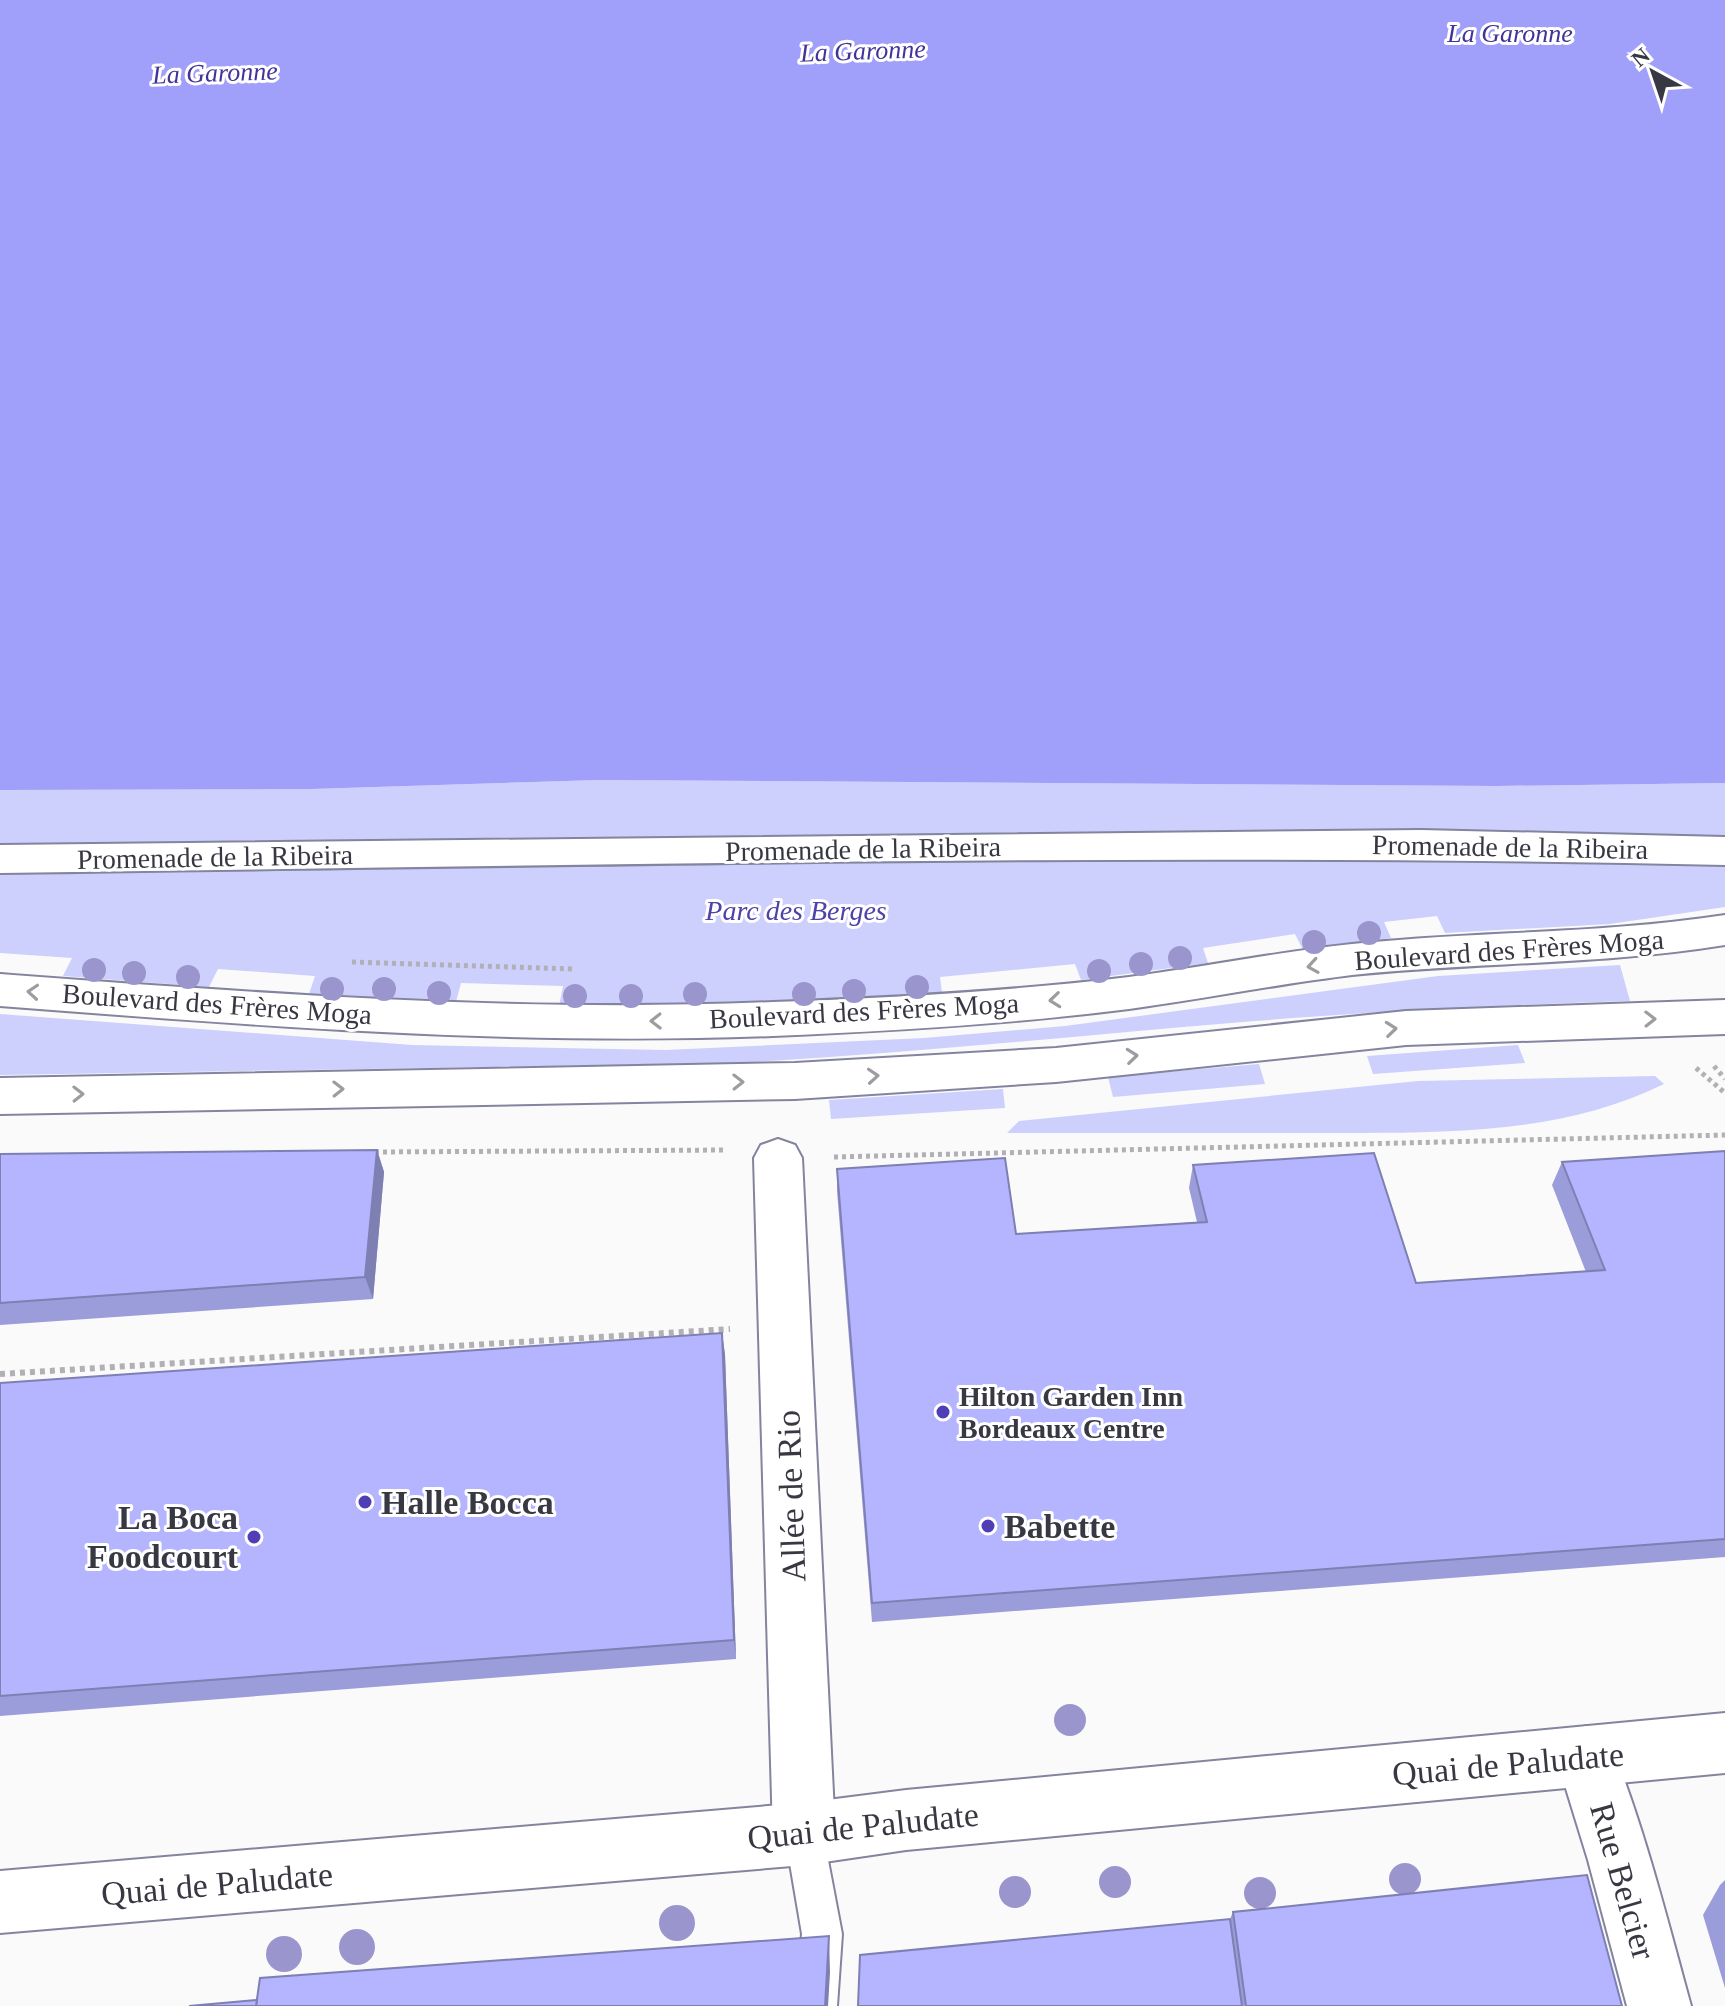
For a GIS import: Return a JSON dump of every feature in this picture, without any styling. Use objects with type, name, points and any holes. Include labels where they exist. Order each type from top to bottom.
[{"type":"street","name":"Promenade de la Ribeira","points":[[0,859],[1133,845],[1421,844],[1725,851]]},
{"type":"street","name":"Boulevard des Frères Moga","points":[[0,990],[249,1009],[545,1023],[772,1019],[1020,1004],[1127,993],[1363,959],[1473,949],[1629,943],[1725,930]]},
{"type":"street","points":[[0,1096],[795,1081],[1056,1065],[1406,1028],[1725,1017]]},
{"type":"street","name":"Allée de Rio","points":[[778,1158],[804,1834]]},
{"type":"street","name":"Quai de Paludate","points":[[0,1902],[804,1834],[922,1818],[1725,1743]]},
{"type":"street","name":"Rue Belcier","points":[[1586,1756],[1619,1860],[1659,2006]]},
{"type":"lane","points":[[804,1834],[822,1934],[816,2006]]},
{"type":"path","points":[[349,961],[576,969]]},
{"type":"path","points":[[1687,1060],[1725,1093]]},
{"type":"path","points":[[371,1152],[718,1149],[778,1158],[1725,1135]]},
{"type":"path","points":[[0,1374],[784,1326]]},
{"type":"green space","name":"Parc des Berges","points":[[599,780],[1496,786],[1725,783],[1725,907],[1610,924],[1445,933],[1437,916],[1384,922],[1391,938],[1303,950],[1295,934],[1203,948],[1208,963],[1081,980],[1075,964],[940,977],[942,993],[750,1004],[559,1006],[563,986],[461,983],[456,1002],[309,994],[315,976],[218,969],[209,987],[63,976],[72,958],[0,953],[0,790],[312,789]]},
{"type":"green space","points":[[1620,965],[1630,1001],[1302,1017],[800,1059],[735,1063],[0,1075],[0,1014],[412,1045],[666,1050],[924,1038],[1065,1026],[1438,976]]},
{"type":"green space","points":[[1518,1045],[1525,1063],[1373,1074],[1367,1056]]},
{"type":"green space","points":[[1259,1064],[1265,1084],[1113,1097],[1108,1077]]},
{"type":"green space","points":[[1655,1076],[1664,1084],[1621,1102],[1531,1124],[1485,1129],[1392,1133],[1007,1133],[1019,1121],[1418,1081]]},
{"type":"green space","points":[[1003,1089],[1005,1108],[831,1119],[829,1100]]},
{"type":"water","name":"La Garonne","points":[[0,0],[1725,0],[1725,783],[1496,786],[599,780],[312,789],[0,790]]},
{"type":"building","points":[[377,1150],[365,1277],[0,1303],[0,1154]]},
{"type":"building","points":[[1725,1151],[1725,1539],[872,1603],[837,1169],[1005,1158],[1016,1234],[1207,1222],[1193,1165],[1374,1153],[1416,1283],[1605,1270],[1562,1162]]},
{"type":"building","name":"Halle Bocca","points":[[722,1333],[734,1640],[0,1696],[0,1383]]},
{"type":"building","points":[[1587,1875],[1622,2006],[1246,2006],[1233,1912]]},
{"type":"building","points":[[1230,1919],[1242,2006],[858,2006],[860,1955]]},
{"type":"building","points":[[829,1936],[825,2006],[256,2006],[260,1978]]},
{"type":"building","points":[[257,2000],[256,2006],[189,2006]]},
{"type":"place","name":"Hilton Garden Inn Bordeaux Centre","points":[[943,1412]]},
{"type":"place","name":"Halle Bocca","points":[[365,1502]]},
{"type":"place","name":"Babette","points":[[988,1526]]},
{"type":"place","name":"La Boca Foodcourt","points":[[254,1537]]}]
